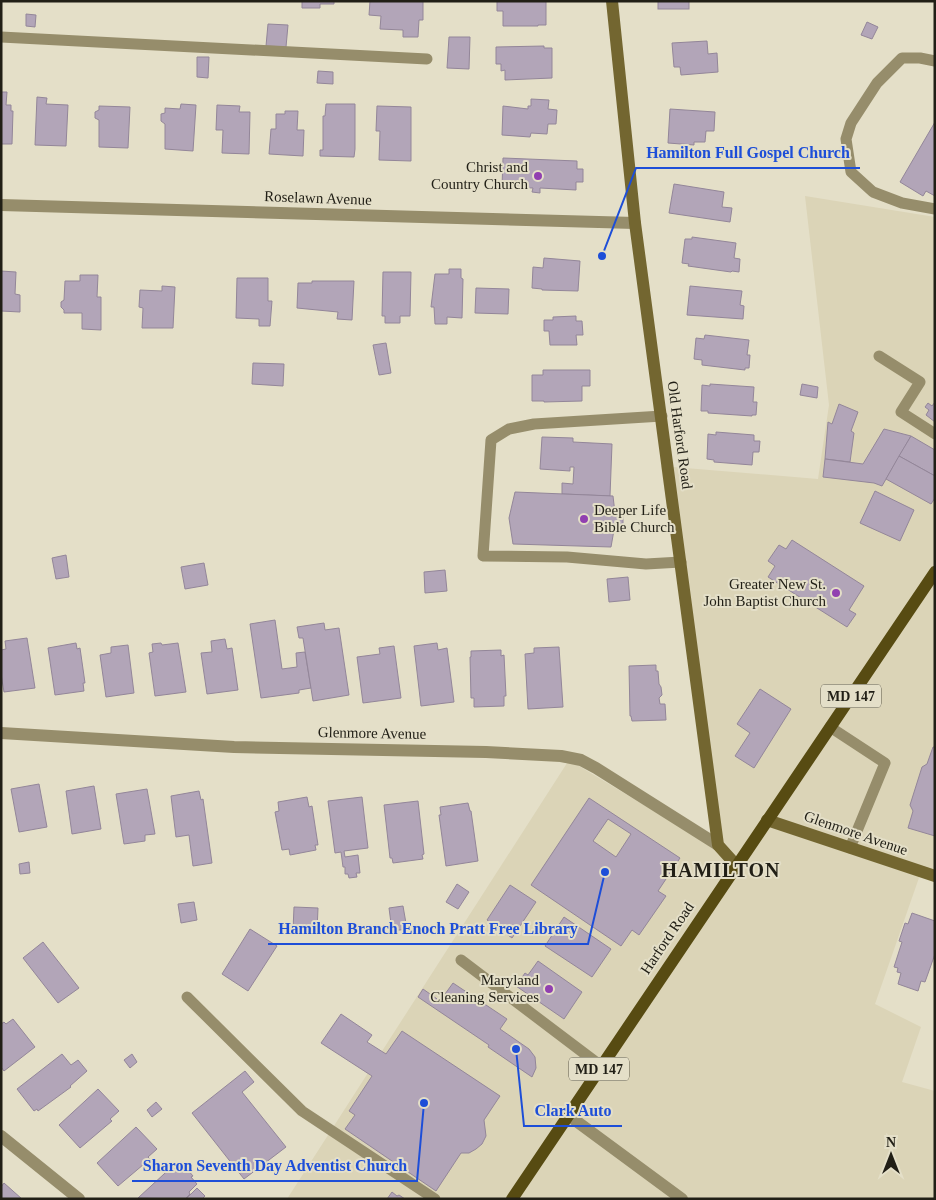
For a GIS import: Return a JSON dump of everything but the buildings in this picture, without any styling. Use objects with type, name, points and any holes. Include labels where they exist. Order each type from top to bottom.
[{"type":"main road","name":"Harford Road","points":[[512,1199],[935,572]]},
{"type":"street","name":"Old Harford Road","points":[[612,1],[635,223],[718,845]]},
{"type":"street","name":"Roselawn Avenue","points":[[1,205],[635,223]]},
{"type":"street","name":"Glenmore Avenue","points":[[1,733],[234,747],[486,752],[561,756],[581,760],[596,768],[718,845]]},
{"type":"street","name":"Glenmore Avenue","points":[[767,820],[935,876]]},
{"type":"street","points":[[718,845],[736,865]]},
{"type":"street","points":[[568,1115],[682,1199]]},
{"type":"street","points":[[1,1136],[79,1199]]},
{"type":"lane","points":[[1,37],[427,59]]},
{"type":"lane","points":[[935,61],[920,58],[902,58],[877,83],[851,123],[846,139],[851,172],[872,192],[902,203],[935,209]]},
{"type":"lane","points":[[879,356],[920,382],[901,412],[935,434]]},
{"type":"lane","points":[[662,416],[534,424],[510,429],[491,440],[483,556],[567,557],[646,564],[681,562]]},
{"type":"lane","points":[[830,727],[885,763],[850,848]]},
{"type":"lane","points":[[461,960],[601,1066]]},
{"type":"lane","points":[[186,997],[302,1111],[435,1199]]},
{"type":"shaded area","points":[[805,196],[935,217],[935,877],[921,872],[875,1004],[921,1027],[902,1082],[935,1091],[935,1199],[287,1199],[569,760],[717,849],[661,466],[818,479],[829,405]]},
{"type":"place","name":"Christ and Country Church","points":[[538,176]]},
{"type":"place","name":"Hamilton Full Gospel Church","points":[[602,256]]},
{"type":"place","name":"Deeper Life Bible Church","points":[[584,519]]},
{"type":"place","name":"Greater New St. John Baptist Church","points":[[836,593]]},
{"type":"place","name":"Hamilton Branch Enoch Pratt Free Library","points":[[605,872]]},
{"type":"place","name":"Maryland Cleaning Services","points":[[549,989]]},
{"type":"place","name":"Clark Auto","points":[[516,1049]]},
{"type":"place","name":"Sharon Seventh Day Adventist Church","points":[[424,1103]]},
{"type":"district","name":"HAMILTON","points":[[721,870]]}]
